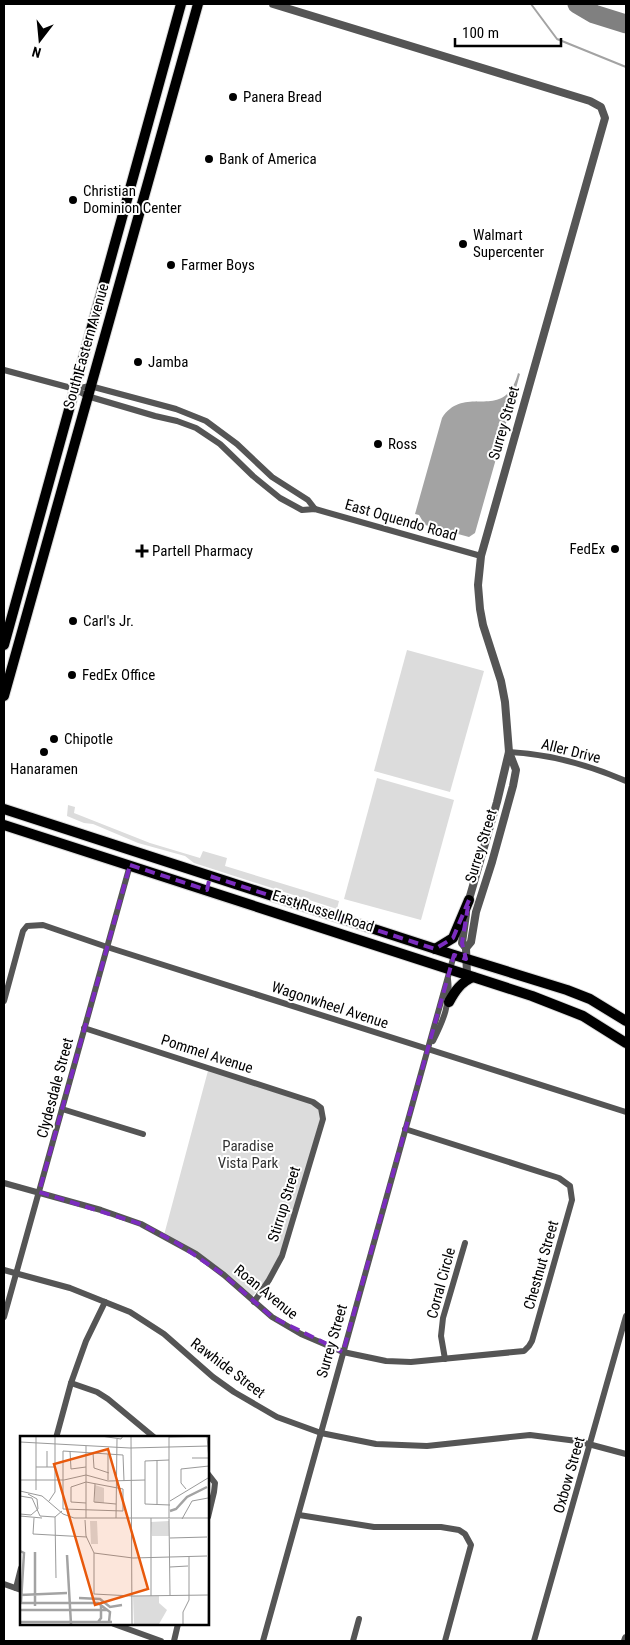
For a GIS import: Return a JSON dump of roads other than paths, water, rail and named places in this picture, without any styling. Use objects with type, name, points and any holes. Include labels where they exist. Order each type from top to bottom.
[{"type":"main road","name":"South Eastern Avenue","points":[[4,646],[182,4]]},
{"type":"main road","name":"South Eastern Avenue","points":[[4,696],[198,4]]},
{"type":"main road","points":[[20,587],[35,587]]},
{"type":"main road","name":"East Russell Road","points":[[4,809],[454,955],[466,954],[590,999],[626,1021]]},
{"type":"main road","name":"East Russell Road","points":[[4,825],[451,968],[532,996],[568,1009],[600,1026],[626,1043]]},
{"type":"main road","points":[[206,890],[210,876]]},
{"type":"main road","points":[[435,949],[453,938],[469,900]]},
{"type":"main road","points":[[449,1002],[459,986],[470,976]]},
{"type":"street","name":"Surrey Street","points":[[273,4],[590,100],[601,106],[605,118],[481,556],[478,585],[482,624],[501,681],[505,702],[509,752],[469,900],[462,943],[470,976]]},
{"type":"street","name":"East Oquendo Road","points":[[4,370],[75,389],[87,396],[154,416],[178,421],[196,428],[220,444],[252,476],[280,498],[302,510],[315,509],[481,556]]},
{"type":"street","name":"East Oquendo Road","points":[[75,389],[90,386],[176,409],[206,421],[237,444],[272,477],[308,500],[315,509]]},
{"type":"street","name":"Surrey Street","points":[[466,954],[471,942],[482,888],[492,862],[513,786],[516,770],[509,752]]},
{"type":"street","name":"Aller Drive","points":[[509,752],[545,756],[575,763],[626,781]]},
{"type":"street","points":[[482,888],[482,879],[490,851],[486,842]]},
{"type":"street","name":"Clydesdale Street","points":[[4,1317],[130,865]]},
{"type":"street","name":"Wagonwheel Avenue","points":[[4,1001],[23,931],[27,926],[43,924],[107,947],[626,1112]]},
{"type":"street","name":"Surrey Street","points":[[429,1049],[443,1020],[449,1002],[448,979],[454,955]]},
{"type":"street","name":"Surrey Street","points":[[264,1641],[429,1049],[444,985],[448,979]]},
{"type":"street","name":"Pommel Avenue","points":[[84,1028],[313,1102],[321,1108]]},
{"type":"street","name":"Stirrup Street","points":[[254,1302],[275,1270],[287,1242],[322,1120],[321,1108]]},
{"type":"street","points":[[62,1109],[143,1134]]},
{"type":"street","name":"Chestnut Street","points":[[405,1130],[559,1178],[570,1186],[572,1200],[532,1341],[526,1349]]},
{"type":"street","name":"Roan Avenue","points":[[4,1183],[102,1210],[141,1224],[196,1254],[224,1274],[272,1317],[300,1334],[343,1352],[386,1361],[411,1362],[498,1353],[520,1353],[526,1349]]},
{"type":"street","name":"Corral Circle","points":[[445,1359],[441,1336],[443,1318],[465,1243]]},
{"type":"street","name":"Rawhide Street","points":[[4,1270],[70,1288],[130,1312],[164,1334],[213,1377],[254,1405],[277,1417],[321,1433],[376,1444],[403,1446],[427,1446],[530,1435],[577,1441],[626,1454]]},
{"type":"street","points":[[57,1436],[70,1383],[86,1341],[105,1302]]},
{"type":"street","name":"Oxbow Street","points":[[534,1641],[626,1316]]},
{"type":"street","points":[[70,1383],[97,1392],[108,1399],[153,1436]]},
{"type":"street","points":[[209,1475],[215,1483],[209,1513]]},
{"type":"street","points":[[299,1515],[374,1527],[441,1527],[459,1530],[469,1539],[471,1545],[445,1641]]},
{"type":"street","points":[[4,1584],[18,1589],[20,1575]]},
{"type":"street","points":[[353,1641],[359,1619]]},
{"type":"street","points":[[117,1625],[161,1641]]},
{"type":"street","points":[[174,1641],[178,1625]]},
{"type":"waterway","points":[[531,4],[557,39],[626,67]]},
{"type":"place","name":"Panera Bread","points":[[233,97]]},
{"type":"place","name":"Bank of America","points":[[209,159]]},
{"type":"place","name":"Christian Dominion Center","points":[[73,200]]},
{"type":"place","name":"Walmart Supercenter","points":[[463,244]]},
{"type":"place","name":"Farmer Boys","points":[[171,265]]},
{"type":"place","name":"Jamba","points":[[138,362]]},
{"type":"place","name":"Ross","points":[[378,444]]},
{"type":"place","name":"FedEx","points":[[615,549]]},
{"type":"place","name":"Partell Pharmacy","points":[[142,551]]},
{"type":"place","name":"Carl's Jr.","points":[[73,621]]},
{"type":"place","name":"FedEx Office","points":[[72,675]]},
{"type":"place","name":"Chipotle","points":[[54,739]]},
{"type":"place","name":"Hanaramen","points":[[44,752]]},
{"type":"park label","name":"Paradise Vista Park","points":[[248,1154]]}]
